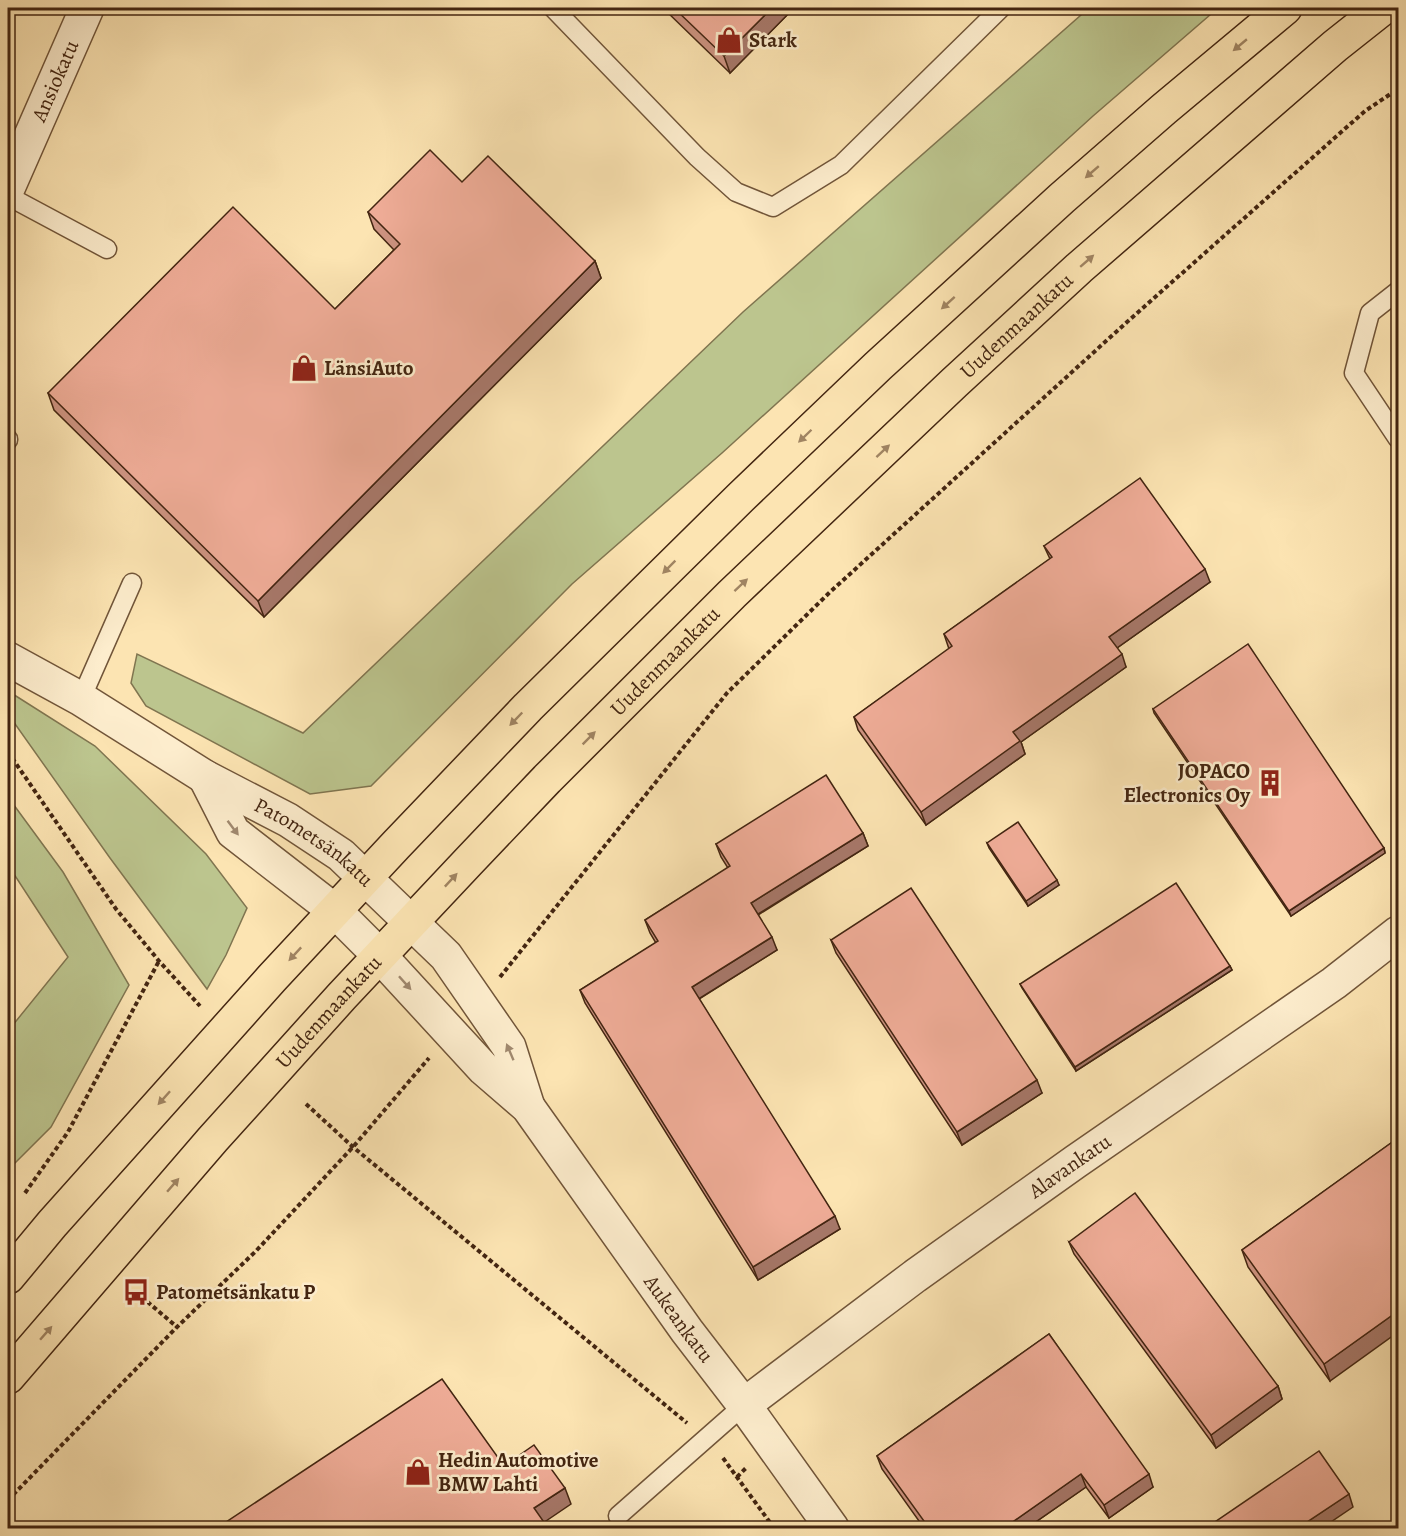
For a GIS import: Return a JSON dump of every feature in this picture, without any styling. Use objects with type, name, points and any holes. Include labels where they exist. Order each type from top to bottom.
[{"type":"main road","points":[[8,1277],[60,1215],[212,1045],[365,878],[528,707],[878,366],[1062,198],[1285,8]]},
{"type":"main road","name":"Uudenmaankatu","points":[[8,1377],[213,1138],[411,922],[547,779],[732,594],[1096,253],[1335,46],[1383,8]]},
{"type":"street","name":"Ansiokatu","points":[[8,188],[87,8]]},
{"type":"street","name":"Patometsänkatu","points":[[8,659],[81,699],[205,777],[288,820],[341,855],[411,922]]},
{"type":"street","name":"Patometsänkatu","points":[[205,777],[232,832],[335,911]]},
{"type":"street","name":"Aukeankatu","points":[[335,911],[477,1061],[528,1107],[687,1331],[744,1405],[832,1528]]},
{"type":"street","name":"Aukeankatu","points":[[411,922],[446,956],[509,1047],[528,1107]]},
{"type":"street","name":"Alavankatu","points":[[744,1405],[915,1276],[1334,983],[1398,933]]},
{"type":"lane","points":[[553,8],[697,157],[736,192],[773,207],[841,165],[1001,8]]},
{"type":"lane","points":[[8,196],[107,249]]},
{"type":"lane","points":[[1398,291],[1370,313],[1354,373],[1398,439]]},
{"type":"lane","points":[[81,699],[132,583]]},
{"type":"lane","points":[[618,1516],[744,1405]]},
{"type":"path","points":[[498,980],[727,693],[829,593],[1127,321],[1365,111],[1398,89]]},
{"type":"path","points":[[8,752],[116,909],[200,1006]]},
{"type":"path","points":[[25,1192],[68,1132],[159,961]]},
{"type":"path","points":[[8,1500],[256,1251],[353,1147],[434,1053]]},
{"type":"path","points":[[306,1104],[353,1147],[706,1439],[724,1459],[774,1528]]},
{"type":"path","points":[[136,1292],[177,1328]]},
{"type":"green space","points":[[1089,8],[1218,8],[1093,116],[722,453],[572,584],[371,786],[310,794],[146,706],[131,683],[137,654],[303,733],[743,312]]},
{"type":"green space","points":[[8,691],[95,746],[206,854],[247,908],[226,955],[207,989],[8,714]]},
{"type":"green space","points":[[8,797],[63,872],[129,985],[51,1127],[8,1170],[8,1031],[68,957],[8,865]]},
{"type":"building","points":[[674,8],[772,8],[724,56]]},
{"type":"building","name":"LänsiAuto","points":[[430,150],[462,182],[488,156],[595,261],[258,601],[48,393],[233,207],[335,309],[400,244],[368,212]]},
{"type":"building","points":[[1398,313],[1398,324],[1393,316]]},
{"type":"building","points":[[1140,478],[1205,569],[1109,637],[1122,654],[1013,732],[1020,741],[921,812],[854,717],[952,646],[944,634],[1052,557],[1044,546]]},
{"type":"building","name":"JOPACO Electronics Oy","points":[[1248,644],[1384,848],[1289,911],[1153,709]]},
{"type":"building","points":[[826,775],[863,833],[751,903],[772,937],[692,987],[835,1216],[753,1267],[580,990],[658,941],[645,920],[730,866],[716,844]]},
{"type":"building","points":[[1018,822],[1057,880],[1026,901],[987,843]]},
{"type":"building","points":[[1176,883],[1230,966],[1075,1067],[1020,984]]},
{"type":"building","points":[[911,888],[1037,1080],[957,1132],[831,940]]},
{"type":"building","points":[[1398,1138],[1398,1311],[1324,1364],[1242,1250]]},
{"type":"building","points":[[1135,1193],[1278,1386],[1211,1435],[1069,1242]]},
{"type":"building","points":[[1049,1334],[1149,1474],[1104,1505],[1081,1474],[1004,1528],[929,1528],[877,1456]]},
{"type":"building","name":"Hedin Automotive BMW Lahti","points":[[442,1379],[504,1466],[534,1445],[565,1488],[534,1508],[548,1528],[217,1528]]},
{"type":"building","points":[[1319,1451],[1349,1494],[1298,1528],[1206,1528]]},
{"type":"place","name":"Stark","points":[[729,40]]},
{"type":"place","name":"LänsiAuto","points":[[304,368]]},
{"type":"place","name":"JOPACO Electronics Oy","points":[[1270,783]]},
{"type":"place","name":"Patometsänkatu P","points":[[136,1292]]},
{"type":"place","name":"Hedin Automotive BMW Lahti","points":[[418,1472]]}]
